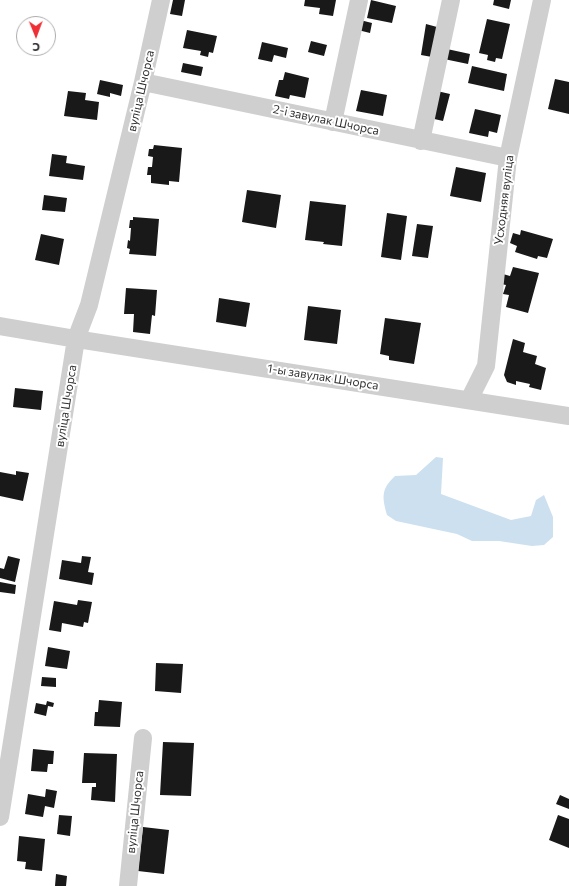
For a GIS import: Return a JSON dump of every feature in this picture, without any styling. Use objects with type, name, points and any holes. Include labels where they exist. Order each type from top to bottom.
[{"type":"street","name":"вуліца Шчорса","points":[[0,818],[76,339],[89,305],[143,82],[161,0]]},
{"type":"street","points":[[333,122],[359,0]]},
{"type":"street","points":[[421,140],[451,0]]},
{"type":"street","name":"Усходняя вуліца","points":[[470,400],[486,366],[508,158],[542,0]]},
{"type":"street","name":"2-і завулак Шчорса","points":[[143,82],[508,158]]},
{"type":"street","name":"1-ы завулак Шчорса","points":[[0,326],[569,416]]},
{"type":"street","name":"вуліца Шчорса","points":[[128,886],[143,738]]},
{"type":"water","points":[[436,457],[443,458],[441,494],[511,520],[531,516],[536,500],[544,495],[553,517],[553,537],[544,545],[532,546],[499,541],[472,541],[457,534],[396,521],[387,515],[384,503],[384,494],[390,481],[395,476],[416,475]]},
{"type":"building","points":[[173,0],[185,0],[182,16],[170,14]]},
{"type":"building","points":[[305,0],[336,0],[333,16],[319,14],[320,8],[304,6]]},
{"type":"building","points":[[371,0],[396,6],[392,23],[367,18]]},
{"type":"building","points":[[494,0],[511,0],[509,9],[493,5]]},
{"type":"building","points":[[487,19],[510,24],[502,59],[496,58],[495,62],[487,60],[488,55],[479,53]]},
{"type":"building","points":[[360,20],[372,23],[370,33],[358,30]]},
{"type":"building","points":[[426,24],[437,27],[432,57],[421,55]]},
{"type":"building","points":[[187,30],[217,36],[213,53],[209,52],[208,57],[200,55],[201,51],[183,48]]},
{"type":"building","points":[[311,41],[327,45],[324,56],[308,52]]},
{"type":"building","points":[[262,42],[288,48],[286,58],[274,55],[272,62],[258,59]]},
{"type":"building","points":[[447,49],[470,54],[468,64],[444,59]]},
{"type":"building","points":[[183,63],[203,67],[201,76],[181,72]]},
{"type":"building","points":[[472,66],[507,74],[504,91],[468,83]]},
{"type":"building","points":[[285,72],[309,78],[305,98],[290,95],[289,99],[275,96],[279,80],[283,80]]},
{"type":"building","points":[[555,79],[569,82],[569,114],[548,109]]},
{"type":"building","points":[[100,80],[123,85],[121,96],[110,93],[110,97],[97,94]]},
{"type":"building","points":[[361,90],[387,95],[383,116],[356,111]]},
{"type":"building","points":[[68,91],[86,93],[85,100],[99,102],[97,120],[64,116]]},
{"type":"building","points":[[437,91],[450,94],[443,121],[430,118]]},
{"type":"building","points":[[475,109],[501,115],[497,133],[489,131],[488,137],[469,133]]},
{"type":"building","points":[[154,145],[182,148],[179,182],[169,181],[169,185],[151,183],[151,175],[147,175],[148,167],[152,167],[153,157],[148,156],[149,149],[153,149]]},
{"type":"building","points":[[52,154],[67,156],[66,163],[85,166],[83,180],[49,176]]},
{"type":"building","points":[[456,167],[486,173],[481,202],[450,196]]},
{"type":"building","points":[[247,190],[281,195],[276,228],[242,222]]},
{"type":"building","points":[[44,195],[67,198],[65,212],[42,210]]},
{"type":"building","points":[[310,201],[346,205],[342,246],[305,240]]},
{"type":"building","points":[[387,213],[407,216],[401,260],[381,257]]},
{"type":"building","points":[[133,217],[159,219],[156,256],[129,254],[130,249],[127,248],[128,240],[130,241],[131,228],[129,228],[130,220],[133,220]]},
{"type":"building","points":[[417,224],[433,226],[428,258],[412,256]]},
{"type":"building","points":[[521,230],[553,239],[547,258],[538,256],[537,259],[515,252],[517,246],[510,243],[513,233],[520,235]]},
{"type":"building","points":[[41,234],[64,239],[59,265],[35,260]]},
{"type":"building","points":[[513,267],[539,273],[528,313],[506,307],[509,295],[503,294],[506,285],[501,284],[503,274],[510,276]]},
{"type":"building","points":[[126,288],[157,290],[155,316],[152,315],[150,334],[133,332],[134,314],[124,314]]},
{"type":"building","points":[[219,298],[250,303],[246,327],[216,322]]},
{"type":"building","points":[[308,306],[341,310],[337,344],[304,340]]},
{"type":"building","points":[[385,318],[421,323],[414,364],[389,360],[389,356],[380,354]]},
{"type":"building","points":[[513,339],[525,343],[523,352],[537,356],[535,364],[546,368],[541,390],[529,387],[530,384],[516,381],[516,385],[507,382],[504,375]]},
{"type":"building","points":[[15,388],[43,391],[41,410],[13,407]]},
{"type":"building","points":[[16,471],[29,473],[23,501],[0,496],[0,472],[16,475]]},
{"type":"building","points":[[8,556],[20,559],[15,582],[0,578],[0,568],[4,569]]},
{"type":"building","points":[[82,556],[91,557],[88,572],[94,573],[92,585],[59,579],[62,560],[81,563]]},
{"type":"building","points":[[0,582],[16,585],[15,594],[0,592]]},
{"type":"building","points":[[78,600],[92,602],[88,623],[84,622],[83,627],[62,623],[61,632],[49,630],[54,601],[77,605]]},
{"type":"building","points":[[48,647],[70,651],[67,669],[45,666]]},
{"type":"building","points":[[156,663],[183,664],[181,693],[155,691]]},
{"type":"building","points":[[42,677],[56,678],[56,687],[41,686]]},
{"type":"building","points":[[99,700],[122,702],[120,727],[94,726],[95,712],[98,712]]},
{"type":"building","points":[[47,701],[54,703],[53,707],[48,706],[46,716],[34,713],[36,703],[46,705]]},
{"type":"building","points":[[163,742],[194,743],[191,796],[160,795]]},
{"type":"building","points":[[33,749],[54,751],[53,764],[48,764],[47,772],[31,771]]},
{"type":"building","points":[[84,753],[117,754],[115,802],[91,800],[92,787],[96,787],[96,783],[82,783]]},
{"type":"building","points":[[46,789],[57,791],[54,808],[45,806],[43,817],[25,814],[28,794],[45,797]]},
{"type":"building","points":[[560,795],[569,799],[569,809],[556,804]]},
{"type":"building","points":[[59,815],[72,816],[70,836],[57,834]]},
{"type":"building","points":[[558,815],[569,819],[569,848],[549,840]]},
{"type":"building","points":[[143,827],[169,830],[164,874],[138,871]]},
{"type":"building","points":[[19,836],[45,839],[42,871],[25,869],[26,862],[17,861]]},
{"type":"building","points":[[56,874],[67,876],[66,886],[55,886]]}]
